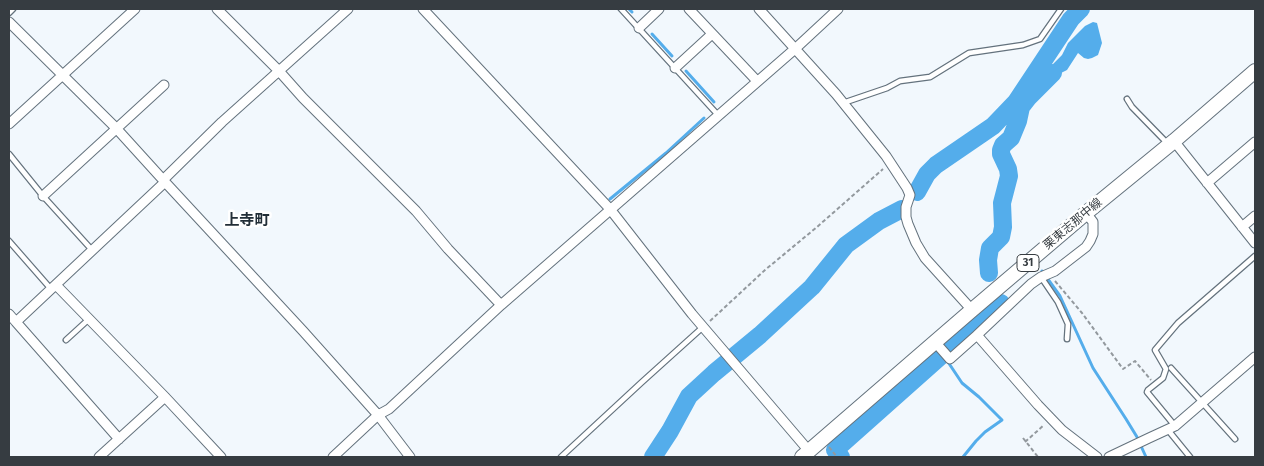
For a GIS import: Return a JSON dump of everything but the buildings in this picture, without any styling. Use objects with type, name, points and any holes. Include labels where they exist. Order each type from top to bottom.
[{"type":"main road","name":"栗東志那中線","points":[[806,454],[972,310],[1255,71]]},
{"type":"street","points":[[9,124],[135,9]]},
{"type":"street","points":[[217,9],[279,71],[302,98],[416,212],[501,305]]},
{"type":"street","points":[[16,322],[164,181],[222,122],[348,9]]},
{"type":"street","points":[[423,9],[610,209],[806,454]]},
{"type":"street","points":[[639,28],[659,9]]},
{"type":"street","points":[[689,9],[757,81]]},
{"type":"street","points":[[759,9],[843,102],[890,162],[910,195],[906,208],[906,217],[916,243],[925,258],[972,310]]},
{"type":"street","points":[[333,457],[378,415],[389,409],[501,305],[796,48],[837,9]]},
{"type":"street","points":[[9,22],[116,128],[303,330],[378,415],[410,457]]},
{"type":"street","points":[[675,68],[712,34]]},
{"type":"street","points":[[43,196],[164,85]]},
{"type":"street","points":[[1207,183],[1255,142]]},
{"type":"street","points":[[1172,143],[1255,243]]},
{"type":"street","points":[[935,342],[950,359],[1030,284],[1076,255],[1090,241],[1093,234],[1093,222],[1086,213]]},
{"type":"street","points":[[1242,227],[1255,216]]},
{"type":"street","points":[[54,287],[90,318],[221,457]]},
{"type":"street","points":[[9,314],[119,439]]},
{"type":"street","points":[[976,335],[1051,419],[1097,457]]},
{"type":"street","points":[[1109,457],[1172,428],[1255,357]]},
{"type":"street","points":[[98,457],[166,397]]},
{"type":"lane","points":[[9,13],[13,9]]},
{"type":"lane","points":[[622,9],[718,115]]},
{"type":"lane","points":[[843,102],[888,88],[900,81],[930,77],[969,53],[1023,45],[1040,39],[1061,9]]},
{"type":"lane","points":[[1126,98],[1132,107],[1172,143]]},
{"type":"lane","points":[[9,154],[43,196],[92,250]]},
{"type":"lane","points":[[9,241],[54,287]]},
{"type":"lane","points":[[1190,457],[1147,392],[1163,378],[1166,369],[1155,350],[1178,323],[1255,256]]},
{"type":"lane","points":[[1045,276],[1067,321],[1067,339]]},
{"type":"lane","points":[[66,340],[90,318]]},
{"type":"lane","points":[[561,457],[704,327]]},
{"type":"lane","points":[[1172,368],[1235,438]]},
{"type":"path","points":[[704,327],[764,270],[817,227],[890,162]]},
{"type":"path","points":[[1045,276],[1082,313],[1123,369],[1135,361],[1155,384]]},
{"type":"path","points":[[1025,442],[1051,419]]},
{"type":"path","points":[[1023,438],[1038,457]]},
{"type":"water","points":[[1093,22],[1097,23],[1102,43],[1098,55],[1088,59],[1078,53],[1067,70],[1055,76],[1050,68],[1052,65],[1062,55],[1068,43],[1085,26]]},
{"type":"waterway","points":[[629,9],[632,12]]},
{"type":"waterway","points":[[917,192],[927,174],[936,165],[993,126],[1016,102],[1071,19],[1081,9]]},
{"type":"waterway","points":[[652,34],[672,56]]},
{"type":"waterway","points":[[686,71],[714,102]]},
{"type":"waterway","points":[[989,273],[988,260],[990,248],[1001,237],[1003,227],[1002,203],[1009,176],[1001,150],[1003,145],[1011,138],[1021,107],[1053,73]]},
{"type":"waterway","points":[[610,199],[666,153],[704,118]]},
{"type":"waterway","points":[[653,457],[689,396],[812,287],[846,245],[879,221],[902,209]]},
{"type":"waterway","points":[[1042,271],[1060,296],[1093,368],[1137,437]]},
{"type":"waterway","points":[[951,348],[1002,305],[1001,303]]},
{"type":"waterway","points":[[841,457],[835,450],[943,354]]},
{"type":"waterway","points":[[946,359],[962,383],[1002,420],[985,432],[963,457]]},
{"type":"waterway","points":[[1141,446],[1146,457]]},
{"type":"district","name":"上寺町","points":[[247,221]]}]
